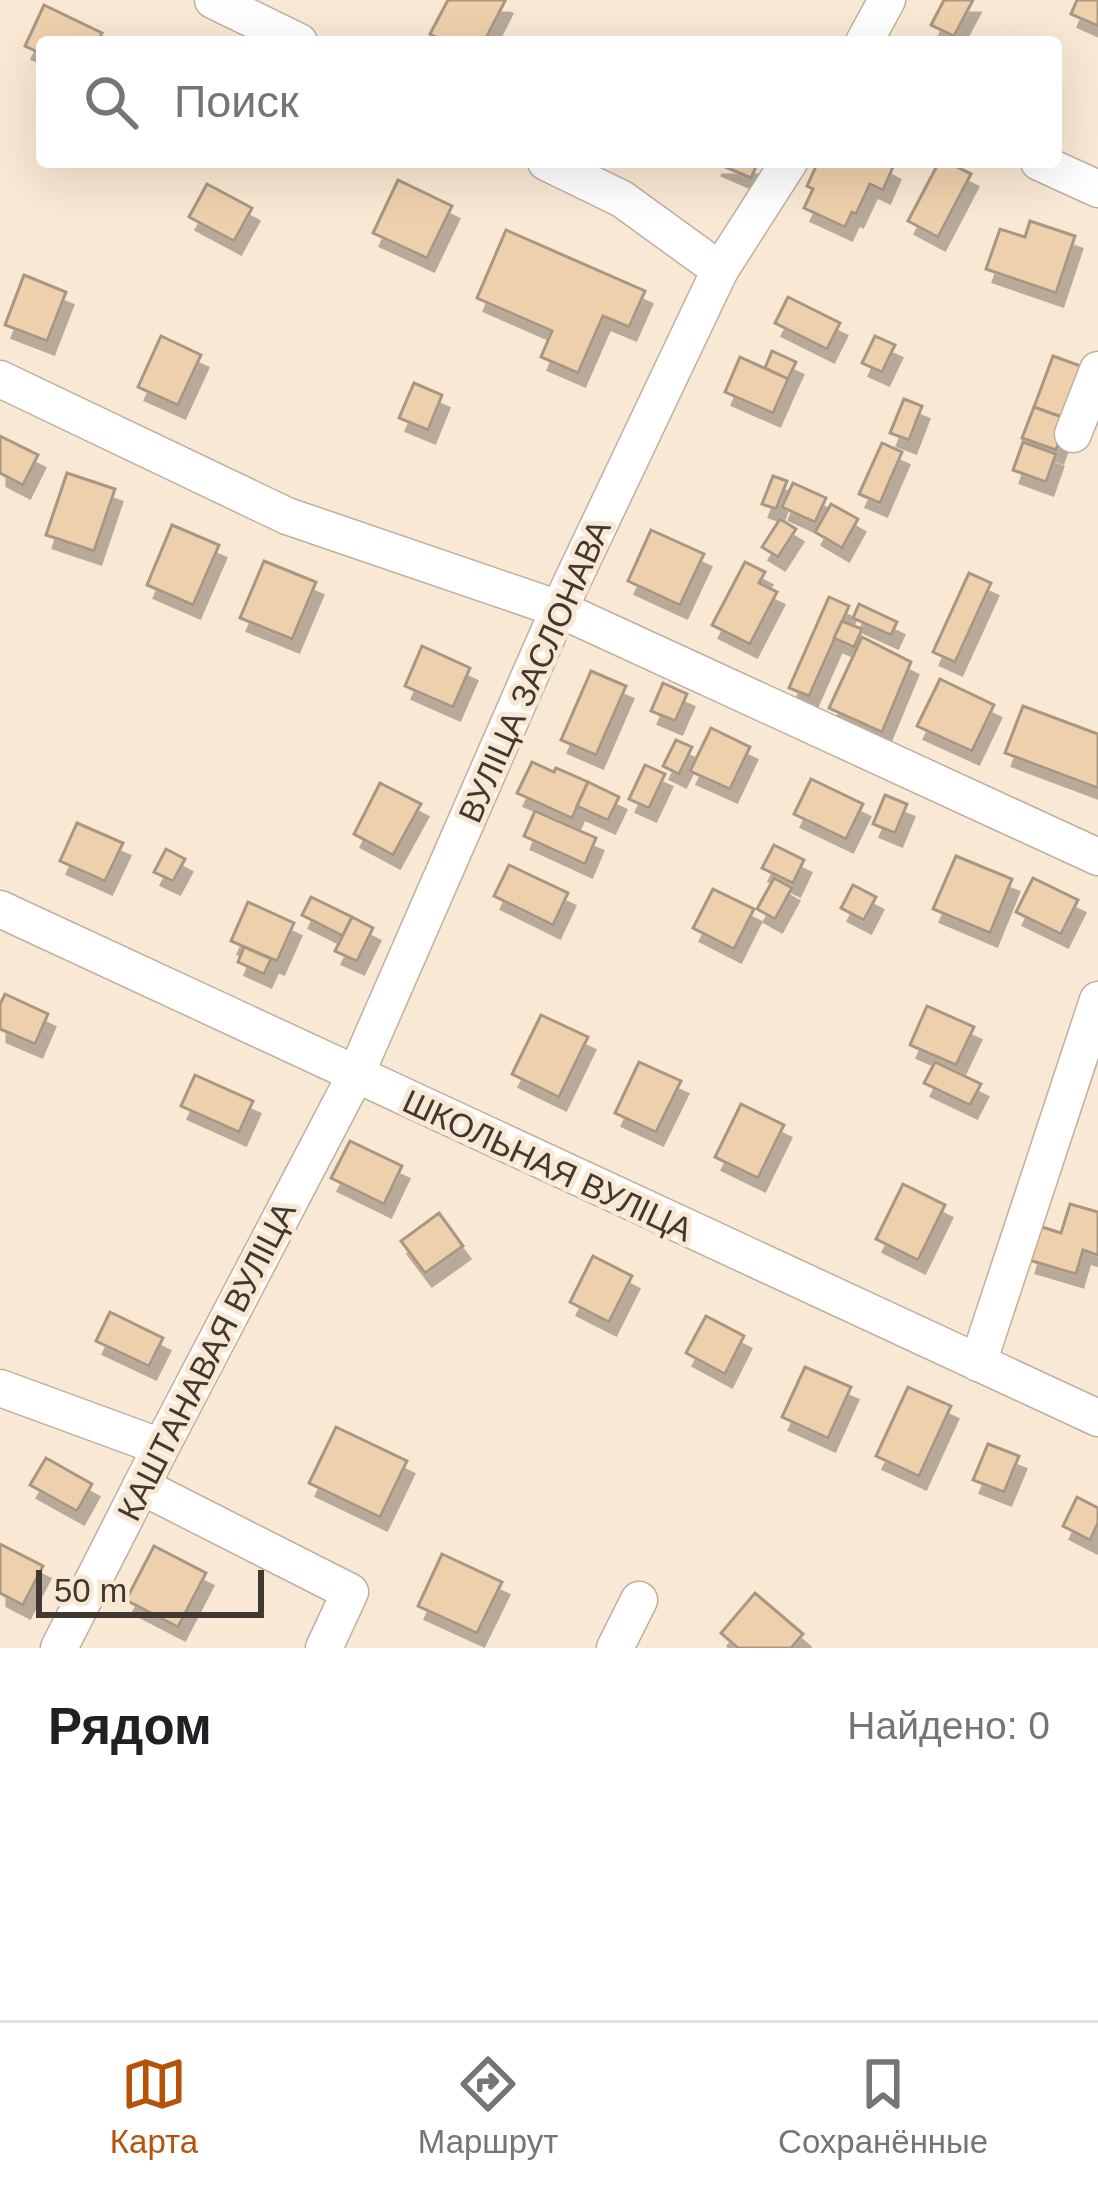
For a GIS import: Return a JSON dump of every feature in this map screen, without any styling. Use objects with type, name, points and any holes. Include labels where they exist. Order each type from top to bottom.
[{"type":"street","points":[[213,0],[287,36]]},
{"type":"street","points":[[867,36],[887,0]]},
{"type":"street","points":[[558,168],[622,199],[720,270]]},
{"type":"street","name":"ВУЛІЦА ЗАСЛОНАВА","points":[[355,1076],[559,609],[720,270],[785,168]]},
{"type":"street","points":[[1053,168],[1098,189]]},
{"type":"street","points":[[1073,434],[1098,370]]},
{"type":"street","points":[[0,379],[287,516],[559,609],[1098,856]]},
{"type":"street","name":"ШКОЛЬНАЯ ВУЛІЦА","points":[[0,909],[1098,1418]]},
{"type":"street","points":[[978,1363],[1098,1000]]},
{"type":"street","name":"КАШТАНАВАЯ ВУЛІЦА","points":[[59,1648],[355,1076]]},
{"type":"street","points":[[0,1388],[160,1447]]},
{"type":"street","points":[[141,1486],[350,1592],[323,1648]]},
{"type":"street","points":[[615,1648],[639,1600]]},
{"type":"building","points":[[448,0],[505,1],[487,36],[430,34]]},
{"type":"building","points":[[944,0],[973,0],[954,36],[931,25]]},
{"type":"building","points":[[1077,0],[1098,0],[1098,26],[1071,14]]},
{"type":"building","points":[[44,5],[102,33],[36,36],[36,51],[25,46]]},
{"type":"building","points":[[728,168],[755,168],[751,178]]},
{"type":"building","points":[[815,168],[893,168],[883,190],[870,184],[845,227],[804,208],[813,189],[807,186]]},
{"type":"building","points":[[936,168],[959,168],[971,174],[938,237],[908,221]]},
{"type":"building","points":[[398,180],[452,206],[427,258],[373,233]]},
{"type":"building","points":[[207,184],[252,208],[234,241],[189,217]]},
{"type":"building","points":[[1030,221],[1075,236],[1056,293],[986,269],[1000,229],[1025,237]]},
{"type":"building","points":[[506,230],[645,291],[629,327],[603,316],[578,373],[541,357],[552,331],[477,298]]},
{"type":"building","points":[[24,275],[66,292],[47,341],[5,325]]},
{"type":"building","points":[[788,297],[840,323],[827,349],[775,323]]},
{"type":"building","points":[[161,336],[201,355],[178,405],[138,387]]},
{"type":"building","points":[[875,336],[895,345],[882,372],[862,363]]},
{"type":"building","points":[[772,351],[796,362],[788,379],[765,368]]},
{"type":"building","points":[[1053,356],[1086,368],[1067,419],[1034,407]]},
{"type":"building","points":[[740,357],[788,379],[773,413],[725,392]]},
{"type":"building","points":[[414,383],[442,395],[428,430],[399,418]]},
{"type":"building","points":[[904,399],[922,406],[909,440],[890,433]]},
{"type":"building","points":[[1034,407],[1067,419],[1056,450],[1022,438]]},
{"type":"building","points":[[0,436],[38,455],[23,485],[0,473]]},
{"type":"building","points":[[1023,442],[1056,454],[1046,482],[1013,470]]},
{"type":"building","points":[[882,443],[902,452],[880,503],[859,494]]},
{"type":"building","points":[[67,473],[115,489],[94,551],[46,535]]},
{"type":"building","points":[[773,476],[787,481],[776,509],[762,504]]},
{"type":"building","points":[[793,483],[826,498],[815,522],[782,507]]},
{"type":"building","points":[[831,504],[858,519],[842,548],[815,532]]},
{"type":"building","points":[[780,519],[796,529],[778,557],[762,547]]},
{"type":"building","points":[[172,525],[219,545],[193,605],[147,585]]},
{"type":"building","points":[[651,530],[704,554],[680,605],[628,581]]},
{"type":"building","points":[[264,561],[316,582],[292,639],[240,618]]},
{"type":"building","points":[[745,562],[765,572],[759,583],[777,592],[750,644],[712,625]]},
{"type":"building","points":[[969,573],[991,583],[955,662],[933,652]]},
{"type":"building","points":[[829,597],[849,606],[809,696],[789,688]]},
{"type":"building","points":[[859,604],[897,622],[891,635],[853,618]]},
{"type":"building","points":[[842,621],[862,629],[854,647],[834,638]]},
{"type":"building","points":[[862,637],[911,662],[882,732],[829,708]]},
{"type":"building","points":[[422,646],[470,668],[453,707],[405,686]]},
{"type":"building","points":[[591,671],[626,686],[596,755],[561,740]]},
{"type":"building","points":[[940,679],[994,705],[972,751],[917,726]]},
{"type":"building","points":[[663,683],[687,694],[675,721],[651,711]]},
{"type":"building","points":[[1023,706],[1098,734],[1098,788],[1005,753]]},
{"type":"building","points":[[711,728],[750,747],[730,789],[690,771]]},
{"type":"building","points":[[676,740],[692,747],[679,774],[663,766]]},
{"type":"building","points":[[532,762],[588,782],[572,818],[517,793]]},
{"type":"building","points":[[645,765],[665,774],[649,808],[629,799]]},
{"type":"building","points":[[811,779],[863,804],[846,839],[794,814]]},
{"type":"building","points":[[588,782],[619,797],[608,820],[577,806]]},
{"type":"building","points":[[380,783],[421,804],[393,855],[354,834]]},
{"type":"building","points":[[885,795],[907,804],[895,833],[873,824]]},
{"type":"building","points":[[535,811],[596,838],[585,864],[524,836]]},
{"type":"building","points":[[77,823],[123,843],[105,881],[60,861]]},
{"type":"building","points":[[774,845],[804,860],[793,883],[762,868]]},
{"type":"building","points":[[166,849],[185,859],[173,881],[154,872]]},
{"type":"building","points":[[956,856],[1012,879],[990,933],[933,909]]},
{"type":"building","points":[[509,865],[568,893],[553,925],[494,896]]},
{"type":"building","points":[[774,878],[792,888],[775,919],[757,909]]},
{"type":"building","points":[[1033,878],[1078,900],[1061,934],[1016,912]]},
{"type":"building","points":[[853,885],[876,897],[864,920],[841,908]]},
{"type":"building","points":[[713,889],[754,909],[734,949],[693,928]]},
{"type":"building","points":[[311,897],[352,917],[343,936],[302,915]]},
{"type":"building","points":[[248,902],[294,923],[277,961],[231,941]]},
{"type":"building","points":[[352,917],[373,928],[357,961],[335,951]]},
{"type":"building","points":[[244,947],[271,959],[264,974],[238,962]]},
{"type":"building","points":[[5,994],[48,1014],[35,1044],[0,1029]]},
{"type":"building","points":[[927,1006],[974,1027],[956,1065],[910,1045]]},
{"type":"building","points":[[541,1015],[588,1037],[559,1097],[512,1074]]},
{"type":"building","points":[[639,1062],[681,1081],[656,1132],[615,1113]]},
{"type":"building","points":[[935,1062],[981,1084],[970,1105],[924,1083]]},
{"type":"building","points":[[195,1075],[253,1101],[239,1132],[181,1106]]},
{"type":"building","points":[[741,1104],[784,1125],[758,1178],[715,1157]]},
{"type":"building","points":[[350,1141],[402,1166],[384,1204],[331,1178]]},
{"type":"building","points":[[903,1184],[945,1205],[918,1260],[876,1239]]},
{"type":"building","points":[[1070,1204],[1098,1212],[1098,1255],[1083,1250],[1076,1274],[1029,1260],[1039,1226],[1061,1233]]},
{"type":"building","points":[[439,1213],[463,1246],[425,1273],[401,1241]]},
{"type":"building","points":[[593,1256],[632,1276],[609,1322],[570,1302]]},
{"type":"building","points":[[110,1312],[163,1338],[149,1366],[96,1341]]},
{"type":"building","points":[[706,1316],[744,1336],[725,1374],[686,1353]]},
{"type":"building","points":[[805,1367],[851,1387],[828,1438],[782,1417]]},
{"type":"building","points":[[908,1387],[951,1406],[919,1476],[876,1456]]},
{"type":"building","points":[[336,1427],[407,1461],[380,1517],[309,1483]]},
{"type":"building","points":[[988,1444],[1019,1456],[1004,1492],[973,1480]]},
{"type":"building","points":[[46,1458],[92,1484],[77,1511],[30,1485]]},
{"type":"building","points":[[1077,1497],[1098,1508],[1098,1523],[1090,1540],[1063,1526]]},
{"type":"building","points":[[0,1544],[43,1566],[23,1605],[0,1593]]},
{"type":"building","points":[[154,1546],[206,1573],[178,1627],[126,1600]]},
{"type":"building","points":[[442,1554],[502,1582],[477,1633],[418,1606]]},
{"type":"building","points":[[755,1593],[803,1634],[791,1648],[738,1648],[721,1633]]}]
